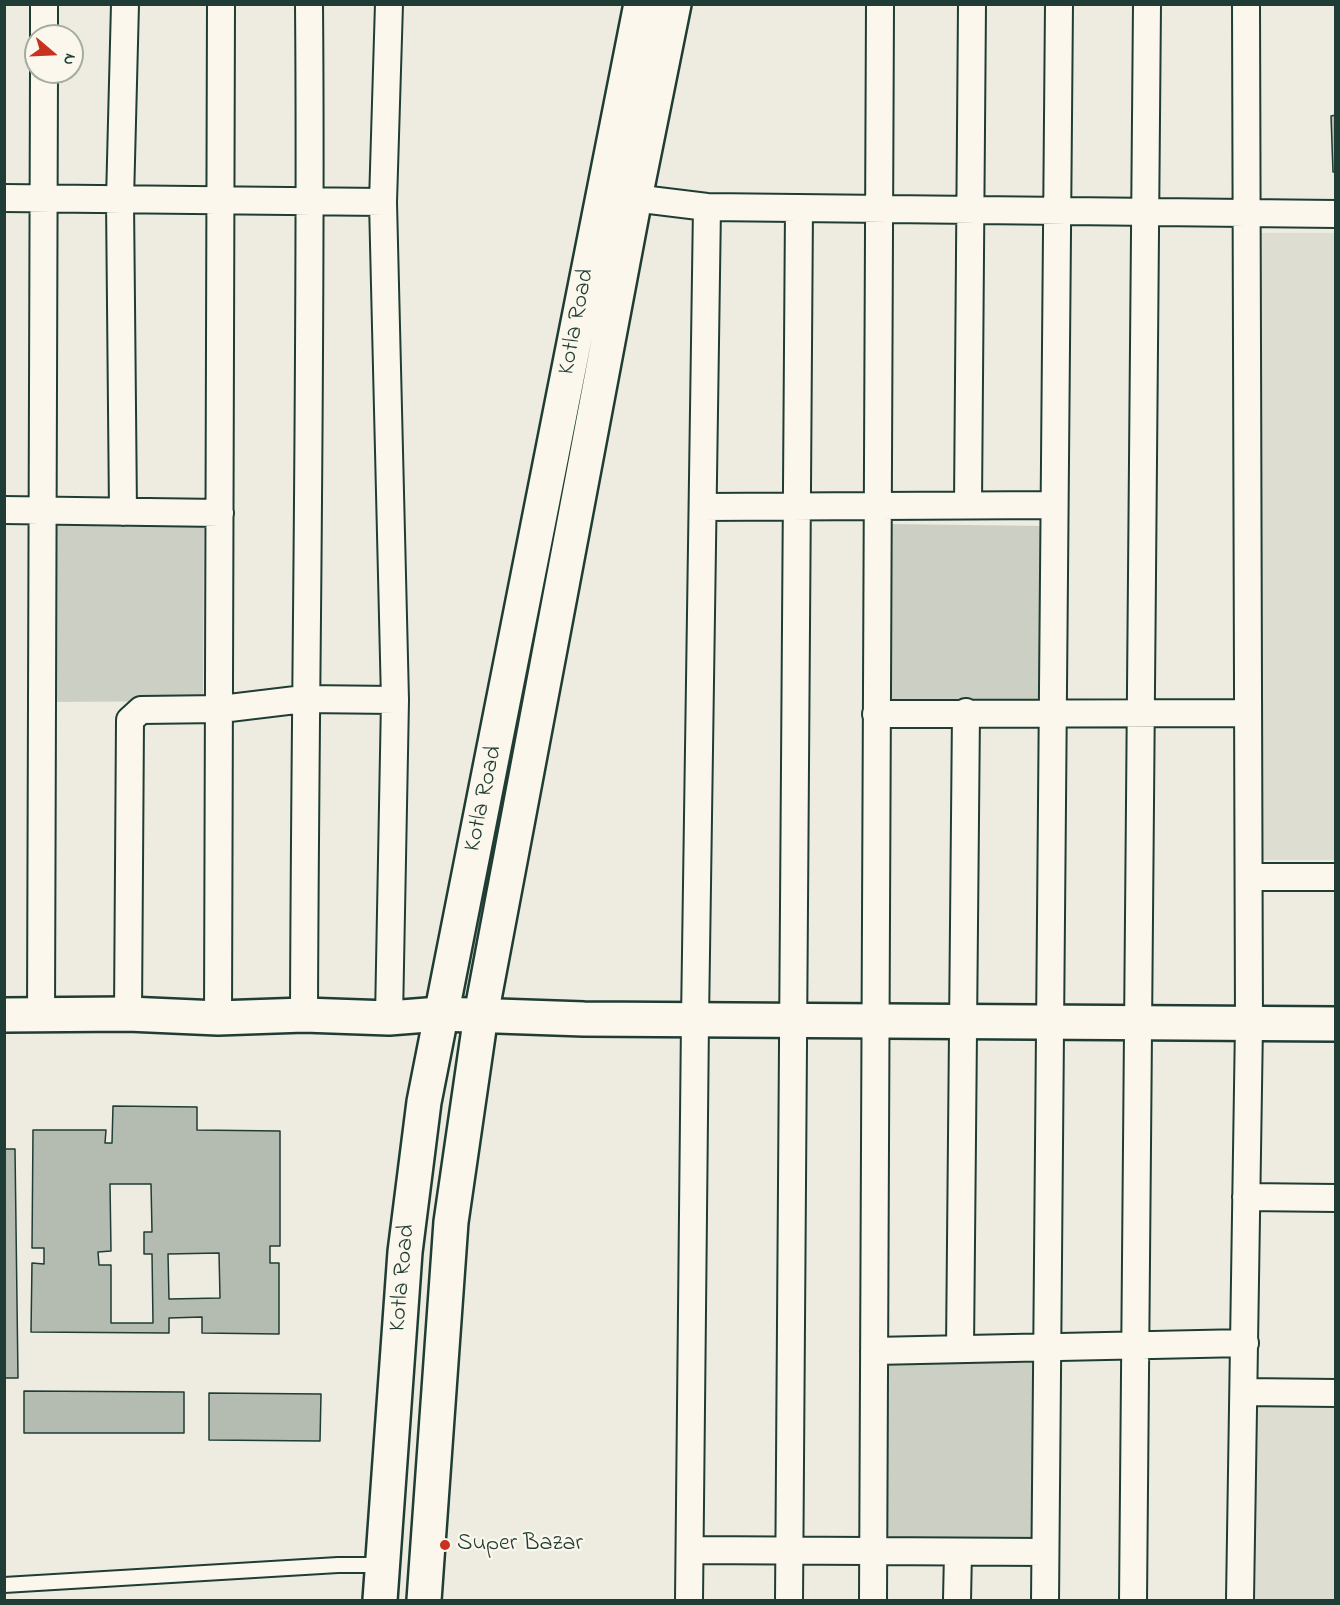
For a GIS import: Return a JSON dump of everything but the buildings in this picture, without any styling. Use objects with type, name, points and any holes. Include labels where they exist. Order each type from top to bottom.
[{"type":"main road","name":"Kotla Road","points":[[380,1600],[405,1252],[424,1102],[641,4]]},
{"type":"main road","name":"Kotla Road","points":[[424,1600],[451,1222],[482,1016],[635,198],[674,4]]},
{"type":"main road","points":[[4,1015],[128,1014],[218,1018],[304,1015],[389,1018],[440,1014],[584,1019],[1335,1024]]},
{"type":"street","points":[[44,4],[44,24]]},
{"type":"street","points":[[123,512],[120,200],[125,4]]},
{"type":"street","points":[[218,1018],[222,4]]},
{"type":"street","points":[[304,1015],[304,699],[311,201],[309,4]]},
{"type":"street","points":[[389,4],[383,202],[395,700],[389,1018]]},
{"type":"street","points":[[873,1600],[880,4]]},
{"type":"street","points":[[968,504],[972,4]]},
{"type":"street","points":[[1045,1600],[1059,4]]},
{"type":"street","points":[[1133,1600],[1147,4]]},
{"type":"street","points":[[1240,1600],[1249,1024],[1246,4]]},
{"type":"street","points":[[41,1015],[44,84]]},
{"type":"street","points":[[603,194],[707,207],[1335,214]]},
{"type":"street","points":[[4,198],[383,202]]},
{"type":"street","points":[[689,1600],[707,207]]},
{"type":"street","points":[[789,1600],[800,208]]},
{"type":"street","points":[[703,507],[1054,504]]},
{"type":"street","points":[[4,510],[220,513]]},
{"type":"street","points":[[128,1014],[130,720],[141,710],[221,709],[304,699],[395,700]]},
{"type":"street","points":[[960,1349],[966,712]]},
{"type":"street","points":[[876,714],[1248,713]]},
{"type":"street","points":[[1249,877],[1335,877]]},
{"type":"street","points":[[1246,1197],[1335,1198]]},
{"type":"street","points":[[874,1351],[1245,1343]]},
{"type":"street","points":[[1244,1392],[1335,1393]]},
{"type":"street","points":[[690,1550],[1045,1552]]},
{"type":"street","points":[[957,1600],[958,1552]]},
{"type":"lane","points":[[4,1585],[338,1565],[381,1565]]},
{"type":"shaded area","points":[[1261,233],[1335,233],[1335,860],[1262,860]]},
{"type":"shaded area","points":[[46,521],[204,523],[203,701],[44,702]]},
{"type":"shaded area","points":[[887,524],[1045,526],[1044,704],[885,705]]},
{"type":"shaded area","points":[[882,1360],[1040,1363],[1039,1540],[880,1541]]},
{"type":"shaded area","points":[[1256,1406],[1335,1407],[1335,1600],[1255,1600]]},
{"type":"place","name":"Super Bazar","points":[[445,1545]]}]
